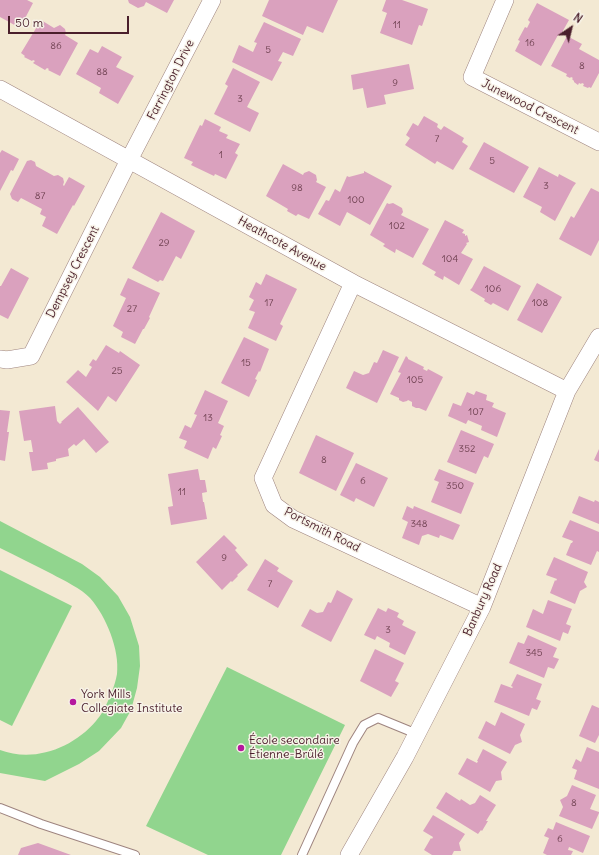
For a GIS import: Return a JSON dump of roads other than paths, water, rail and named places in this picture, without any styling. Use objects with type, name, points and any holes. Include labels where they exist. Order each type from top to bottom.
[{"type":"street","name":"Farrington Drive","points":[[129,160],[212,0]]},
{"type":"street","name":"Junewood Crescent","points":[[505,0],[472,77],[599,142]]},
{"type":"street","name":"Heathcote Avenue","points":[[0,89],[352,283],[568,391]]},
{"type":"street","name":"Dempsey Crescent","points":[[0,359],[7,360],[31,356],[129,160]]},
{"type":"street","name":"Portsmith Road","points":[[352,283],[263,478],[274,505],[293,519],[482,607]]},
{"type":"street","name":"Banbury Road","points":[[349,855],[402,764],[482,607],[568,391],[599,337]]},
{"type":"lane","points":[[302,855],[353,743],[364,725],[378,718],[417,734]]},
{"type":"lane","points":[[0,808],[41,824],[135,855]]},
{"type":"place","name":"York Mills Collegiate Institute","points":[[73,702]]},
{"type":"place","name":"École secondaire Étienne-Brûlé","points":[[241,748]]}]
